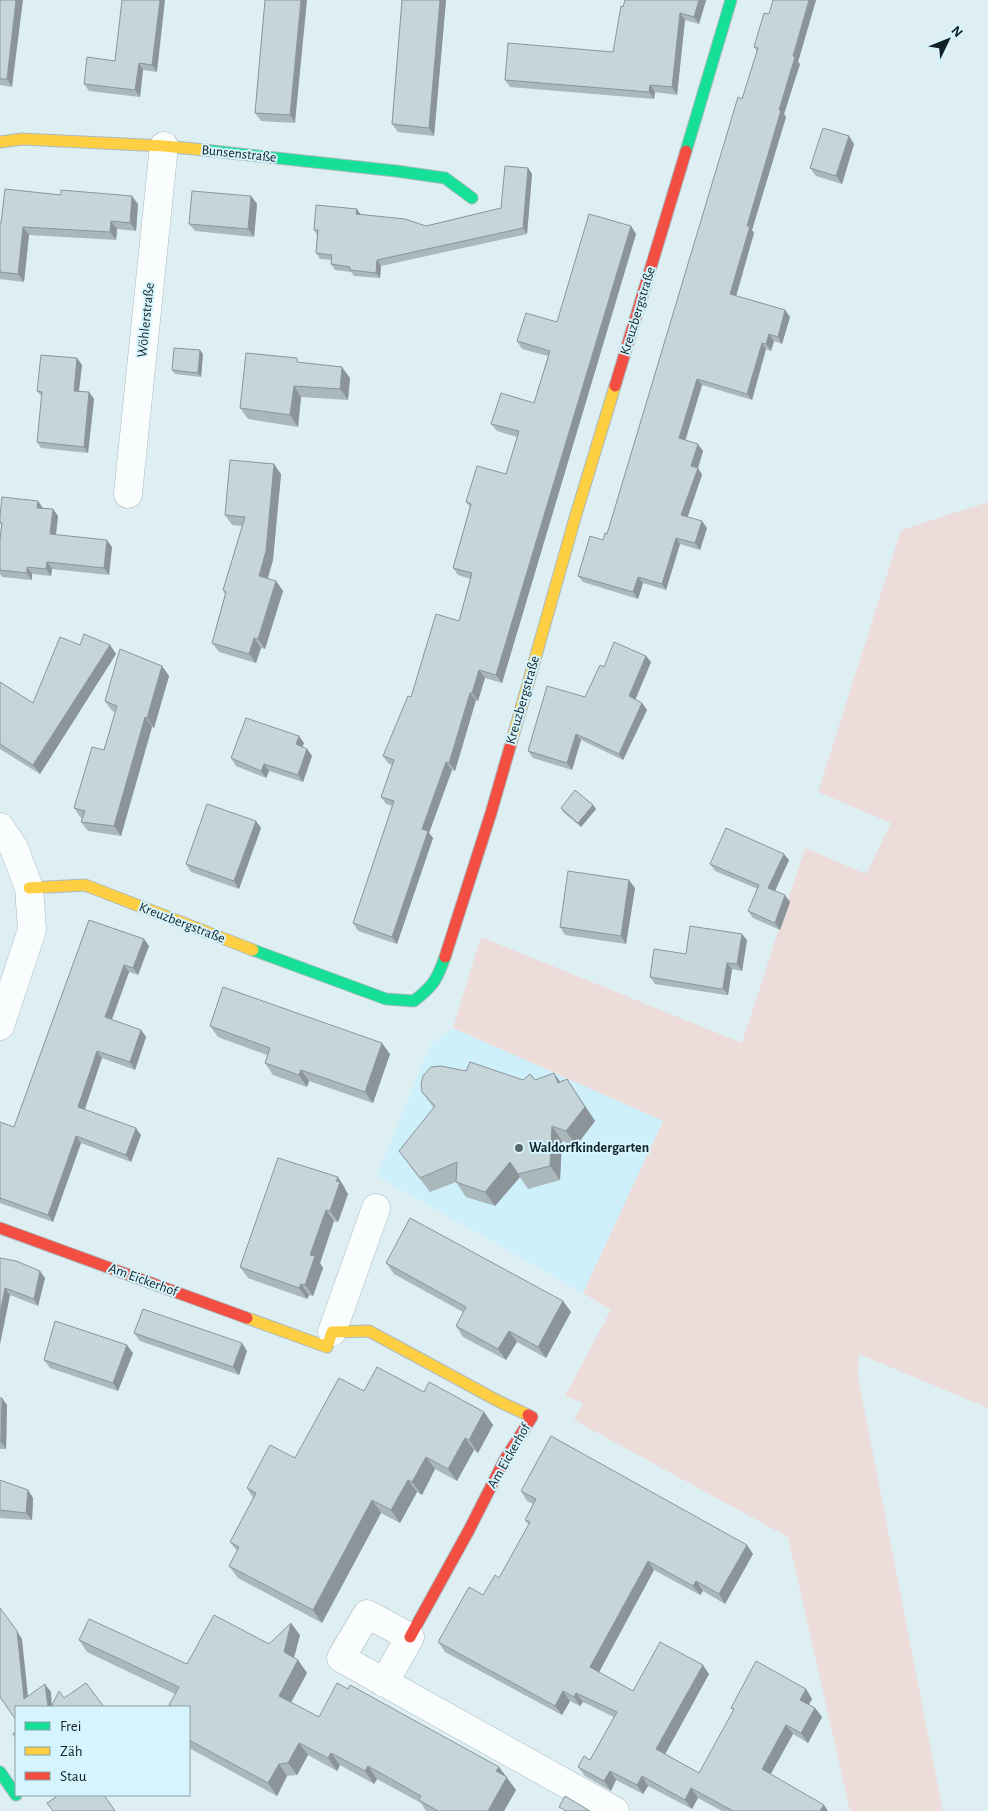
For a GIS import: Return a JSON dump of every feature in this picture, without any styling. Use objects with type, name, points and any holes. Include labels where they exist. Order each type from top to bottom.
[{"type":"street","name":"Kreuzbergstraße","points":[[29,888],[85,885],[386,998],[414,1001],[430,988],[439,974],[491,813],[575,518],[732,0]]},
{"type":"street","name":"Bunsenstraße","points":[[0,142],[22,139],[164,146],[445,178],[472,198]]},
{"type":"street","name":"Wöhlerstraße","points":[[128,494],[164,146]]},
{"type":"street","points":[[0,827],[14,848],[29,888],[32,930],[0,1026]]},
{"type":"street","name":"Am Eickerhof","points":[[0,1228],[327,1347],[376,1208]]},
{"type":"street","name":"Am Eickerhof","points":[[332,1332],[369,1330],[500,1402],[532,1417],[505,1459],[469,1530],[384,1683]]},
{"type":"street","points":[[410,1637],[367,1614],[342,1658],[615,1811]]},
{"type":"street","points":[[0,1772],[15,1793]]},
{"type":"shaded area","points":[[988,502],[988,1408],[859,1354],[858,1377],[943,1811],[850,1811],[788,1537],[574,1420],[583,1403],[565,1396],[611,1310],[583,1293],[663,1121],[453,1028],[481,937],[742,1043],[805,848],[866,874],[891,823],[818,792],[901,530]]},
{"type":"shaded area","name":"Waldorfkindergarten","points":[[453,1028],[664,1121],[583,1293],[377,1176],[430,1045]]},
{"type":"building","points":[[0,0],[16,0],[7,79],[0,79]]},
{"type":"building","points":[[122,0],[160,0],[152,65],[139,63],[135,90],[84,84],[87,57],[115,61]]},
{"type":"building","points":[[265,0],[301,0],[290,115],[255,113]]},
{"type":"building","points":[[402,0],[440,0],[429,128],[392,124]]},
{"type":"building","points":[[625,0],[699,0],[694,17],[680,13],[672,87],[650,85],[649,92],[505,80],[508,43],[613,52],[621,6],[623,7]]},
{"type":"building","points":[[773,0],[809,0],[779,110],[781,110],[747,226],[750,226],[730,294],[785,310],[778,337],[769,334],[766,344],[762,343],[747,394],[697,379],[679,438],[698,444],[691,466],[698,468],[681,515],[702,521],[695,543],[676,538],[662,584],[638,577],[633,592],[578,576],[590,536],[603,540],[605,533],[607,534],[738,97],[742,99],[758,48],[754,47],[764,13],[769,14]]},
{"type":"building","points":[[823,128],[849,136],[836,176],[810,168]]},
{"type":"building","points":[[505,166],[528,168],[523,228],[377,260],[376,273],[350,270],[350,267],[331,264],[332,255],[316,253],[318,230],[314,230],[316,205],[357,209],[356,214],[405,219],[426,226],[501,208]]},
{"type":"building","points":[[5,189],[61,195],[61,190],[132,196],[130,223],[111,221],[110,232],[23,227],[18,274],[0,272],[0,223]]},
{"type":"building","points":[[192,191],[251,196],[248,229],[189,224]]},
{"type":"building","points":[[589,214],[631,226],[496,675],[479,670],[472,693],[470,693],[449,763],[446,762],[422,829],[428,831],[392,937],[353,923],[394,801],[381,797],[394,760],[383,756],[408,696],[411,697],[436,614],[459,621],[472,573],[453,568],[471,504],[466,502],[477,466],[506,474],[519,431],[491,424],[501,393],[534,403],[550,351],[517,341],[526,313],[557,322]]},
{"type":"building","points":[[174,348],[200,350],[198,373],[172,370]]},
{"type":"building","points":[[246,353],[297,358],[297,362],[342,367],[340,389],[294,386],[290,415],[240,408]]},
{"type":"building","points":[[41,355],[77,358],[74,391],[89,392],[84,447],[37,442],[42,392],[37,391]]},
{"type":"building","points":[[230,460],[274,464],[266,551],[259,576],[276,581],[258,639],[254,638],[249,654],[212,643],[226,592],[223,590],[245,517],[225,515]]},
{"type":"building","points":[[2,497],[38,501],[37,508],[53,509],[50,534],[107,540],[104,568],[47,562],[46,569],[27,567],[27,573],[0,570]]},
{"type":"building","points":[[84,634],[110,645],[33,765],[0,744],[0,682],[33,703],[60,637],[80,645]]},
{"type":"building","points":[[614,642],[646,656],[629,696],[642,703],[619,754],[576,734],[567,763],[528,751],[547,686],[585,697],[600,665],[604,667]]},
{"type":"building","points":[[120,649],[162,666],[147,718],[145,717],[114,826],[81,822],[85,811],[74,808],[92,747],[104,750],[117,706],[105,701]]},
{"type":"building","points":[[246,718],[299,736],[296,744],[307,749],[298,775],[264,764],[261,771],[231,758]]},
{"type":"building","points":[[575,790],[593,805],[578,823],[561,808]]},
{"type":"building","points":[[207,804],[256,821],[234,881],[186,864]]},
{"type":"building","points":[[726,828],[784,854],[768,888],[785,895],[775,923],[748,911],[759,885],[710,864]]},
{"type":"building","points":[[568,871],[629,880],[621,936],[560,927]]},
{"type":"building","points":[[89,920],[144,939],[133,968],[124,965],[105,1017],[141,1030],[130,1062],[97,1051],[78,1107],[136,1128],[126,1155],[76,1136],[48,1215],[0,1198],[0,1122],[14,1127]]},
{"type":"building","points":[[690,926],[742,934],[737,964],[727,963],[723,988],[650,977],[654,949],[686,954]]},
{"type":"building","points":[[223,987],[382,1043],[365,1092],[301,1070],[299,1075],[265,1063],[270,1048],[210,1026]]},
{"type":"building","points":[[470,1062],[523,1080],[530,1074],[535,1080],[554,1073],[558,1083],[567,1079],[585,1107],[566,1131],[552,1126],[550,1166],[518,1174],[510,1162],[485,1192],[456,1182],[457,1162],[420,1178],[399,1151],[435,1106],[422,1092],[423,1076],[431,1067],[441,1066],[466,1071]]},
{"type":"building","points":[[278,1158],[338,1177],[336,1181],[340,1182],[330,1211],[326,1210],[310,1255],[315,1256],[305,1285],[301,1284],[299,1288],[240,1267]]},
{"type":"building","points":[[410,1218],[563,1301],[538,1347],[509,1331],[498,1349],[456,1326],[466,1307],[386,1263]]},
{"type":"building","points":[[0,1258],[16,1261],[40,1271],[34,1299],[5,1288],[0,1314]]},
{"type":"building","points":[[143,1309],[242,1343],[233,1367],[134,1333]]},
{"type":"building","points":[[55,1321],[127,1345],[113,1383],[44,1360]]},
{"type":"building","points":[[377,1367],[424,1392],[429,1382],[484,1412],[469,1440],[465,1438],[448,1469],[426,1457],[412,1482],[408,1480],[391,1510],[372,1500],[313,1610],[229,1566],[239,1547],[230,1542],[256,1493],[247,1488],[270,1445],[295,1458],[339,1378],[364,1391]]},
{"type":"building","points":[[0,1398],[2,1398],[1,1442],[0,1442]]},
{"type":"building","points":[[551,1436],[747,1545],[719,1594],[696,1581],[693,1586],[648,1561],[590,1667],[633,1691],[660,1642],[703,1665],[656,1749],[699,1773],[734,1709],[731,1708],[756,1661],[806,1689],[800,1700],[815,1708],[801,1733],[786,1725],[762,1769],[824,1805],[820,1811],[733,1811],[691,1788],[685,1800],[642,1776],[637,1785],[610,1771],[604,1781],[578,1767],[584,1756],[590,1760],[617,1712],[576,1693],[574,1697],[563,1691],[555,1706],[438,1642],[469,1587],[483,1595],[495,1575],[499,1578],[530,1522],[525,1520],[536,1499],[521,1491]]},
{"type":"building","points":[[0,1480],[28,1490],[26,1513],[0,1510]]},
{"type":"building","points":[[0,1608],[17,1631],[24,1699],[45,1684],[48,1706],[15,1706],[15,1719],[0,1697]]},
{"type":"building","points":[[214,1615],[269,1644],[291,1623],[284,1652],[298,1660],[279,1696],[319,1717],[337,1683],[348,1689],[350,1685],[499,1767],[496,1771],[507,1777],[488,1811],[438,1811],[419,1800],[421,1796],[368,1766],[365,1771],[331,1753],[328,1758],[299,1743],[288,1763],[279,1764],[268,1783],[190,1741],[190,1706],[169,1705],[179,1687],[79,1640],[89,1619],[187,1664]]},
{"type":"building","points":[[86,1683],[103,1706],[52,1706],[59,1691],[64,1698]]},
{"type":"building","points":[[105,1796],[115,1811],[53,1811],[47,1803],[56,1797]]},
{"type":"building","points":[[565,1796],[590,1811],[566,1811],[559,1807]]},
{"type":"traffic: fast","points":[[686,151],[731,0]]},
{"type":"traffic: fast","points":[[204,150],[445,178],[472,198]]},
{"type":"traffic: fast","points":[[253,950],[386,999],[414,1001],[434,982],[445,957]]},
{"type":"traffic: fast","points":[[0,1772],[15,1794]]},
{"type":"traffic: slow","points":[[0,142],[22,139],[164,146],[204,150]]},
{"type":"traffic: slow","points":[[510,747],[575,518],[615,386]]},
{"type":"traffic: slow","points":[[29,888],[85,885],[253,950]]},
{"type":"traffic: slow","points":[[247,1318],[327,1347],[332,1332],[369,1331],[500,1402],[528,1415]]},
{"type":"traffic: jam","points":[[615,386],[686,151]]},
{"type":"traffic: jam","points":[[445,957],[510,747]]},
{"type":"traffic: jam","points":[[0,1228],[247,1318]]},
{"type":"traffic: jam","points":[[410,1637],[469,1530],[505,1459],[532,1417],[528,1415]]},
{"type":"place","name":"Waldorfkindergarten","points":[[519,1148]]}]
